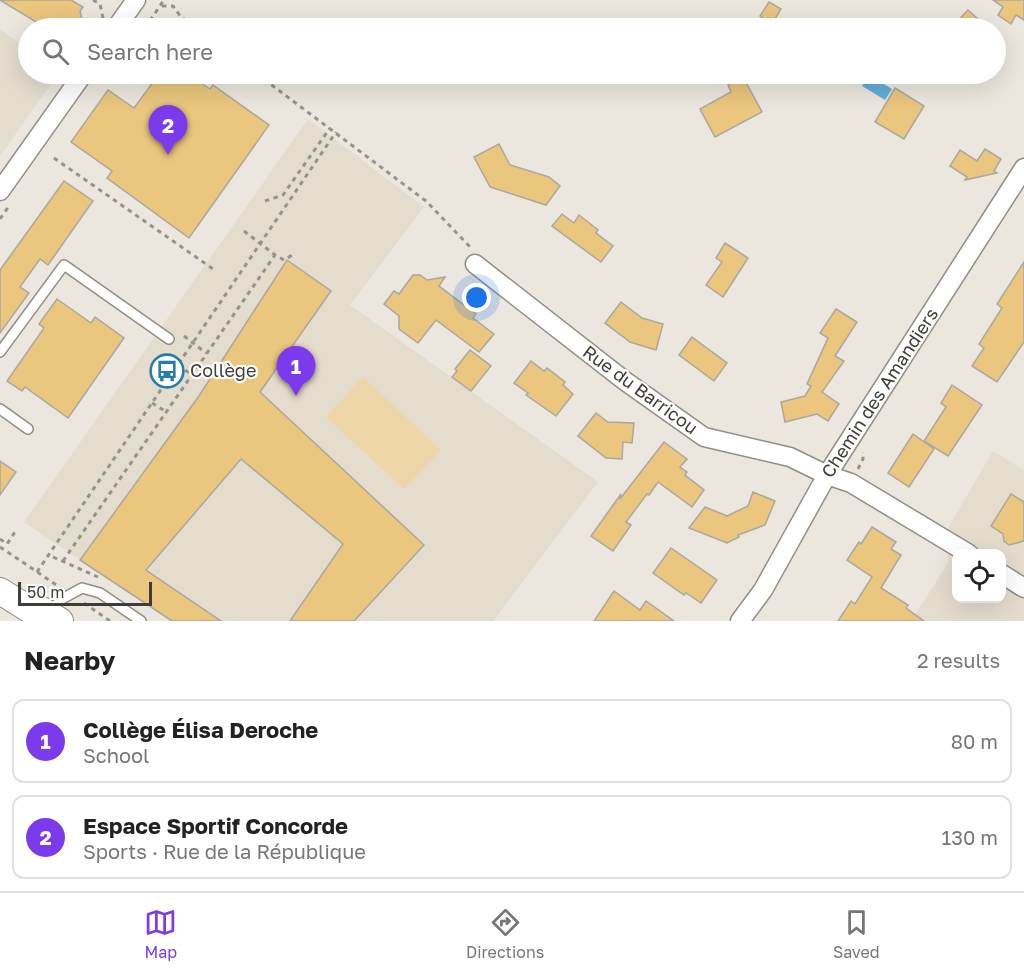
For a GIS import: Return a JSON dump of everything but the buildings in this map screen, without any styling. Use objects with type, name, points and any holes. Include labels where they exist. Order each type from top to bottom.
[{"type":"main road","points":[[0,591],[45,617]]},
{"type":"street","points":[[117,18],[133,1]]},
{"type":"street","points":[[0,191],[76,84]]},
{"type":"street","name":"Chemin des Amandiers","points":[[740,621],[763,590],[826,475],[1024,168]]},
{"type":"street","name":"Rue du Barricou","points":[[475,264],[625,381],[704,437],[790,457],[826,475],[851,483],[961,549]]},
{"type":"street","points":[[1006,577],[1024,588]]},
{"type":"lane","points":[[0,352],[64,265],[169,339]]},
{"type":"lane","points":[[0,409],[28,429]]},
{"type":"lane","points":[[45,617],[60,600],[82,588],[100,593],[141,621]]},
{"type":"path","points":[[153,18],[164,0]]},
{"type":"path","points":[[95,1],[106,18]]},
{"type":"path","points":[[162,6],[173,6],[182,18]]},
{"type":"path","points":[[271,84],[426,201],[472,249],[475,264]]},
{"type":"path","points":[[265,201],[283,195],[330,128]]},
{"type":"path","points":[[37,572],[336,132]]},
{"type":"path","points":[[54,158],[216,271]]},
{"type":"path","points":[[244,231],[284,260],[294,254]]},
{"type":"path","points":[[63,561],[275,255]]},
{"type":"path","points":[[184,336],[206,353]]},
{"type":"path","points":[[177,365],[191,375]]},
{"type":"path","points":[[150,404],[165,411]]},
{"type":"path","points":[[0,539],[7,544],[15,532]]},
{"type":"path","points":[[0,547],[63,589]]},
{"type":"path","points":[[53,557],[107,582]]},
{"type":"path","points":[[77,598],[110,621]]},
{"type":"shaded area","points":[[0,29],[18,42],[18,84],[51,84],[0,156]]},
{"type":"shaded area","points":[[308,119],[424,207],[350,305],[598,482],[493,621],[170,621],[24,522]]},
{"type":"shaded area","points":[[363,377],[441,450],[404,489],[326,417]]},
{"type":"shaded area","points":[[993,451],[1024,470],[1024,621],[911,621],[948,563],[948,528]]},
{"type":"water","points":[[863,84],[884,84],[892,89],[885,100],[862,86]]},
{"type":"place","name":"Espace Sportif Concorde","points":[[168,155]]},
{"type":"place","name":"Collège","points":[[167,371]]},
{"type":"place","name":"Collège Élisa Deroche","points":[[296,396]]}]
